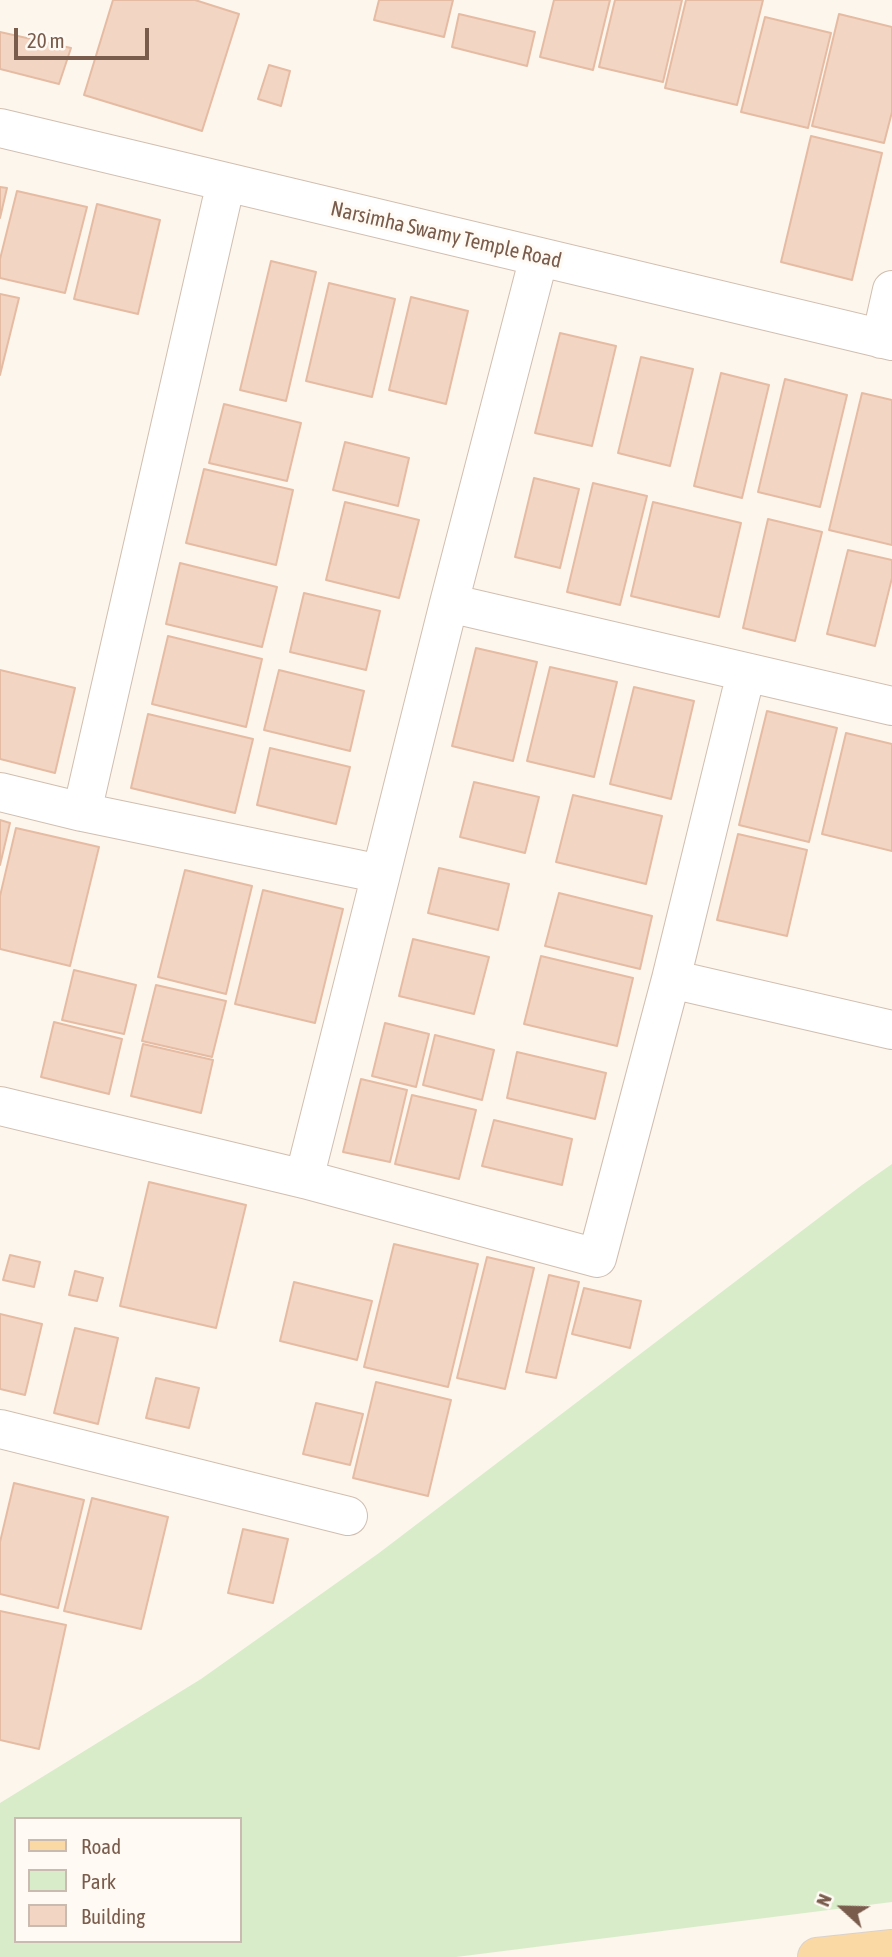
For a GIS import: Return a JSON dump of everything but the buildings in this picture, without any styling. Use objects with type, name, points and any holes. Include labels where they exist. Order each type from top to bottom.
[{"type":"main road","points":[[817,1957],[892,1949]]},
{"type":"street","name":"Narsimha Swamy Temple Road","points":[[0,128],[887,340]]},
{"type":"street","points":[[82,812],[226,182]]},
{"type":"street","points":[[304,1179],[539,257]]},
{"type":"street","points":[[887,340],[892,290]]},
{"type":"street","points":[[449,604],[892,706]]},
{"type":"street","points":[[0,1106],[304,1179],[597,1258],[671,979],[746,673]]},
{"type":"street","points":[[0,792],[82,812],[381,874]]},
{"type":"street","points":[[671,979],[892,1030]]},
{"type":"street","points":[[0,1429],[348,1516]]},
{"type":"green space","points":[[892,1164],[892,1902],[456,1957],[0,1957],[0,1803],[201,1679],[379,1553]]}]
